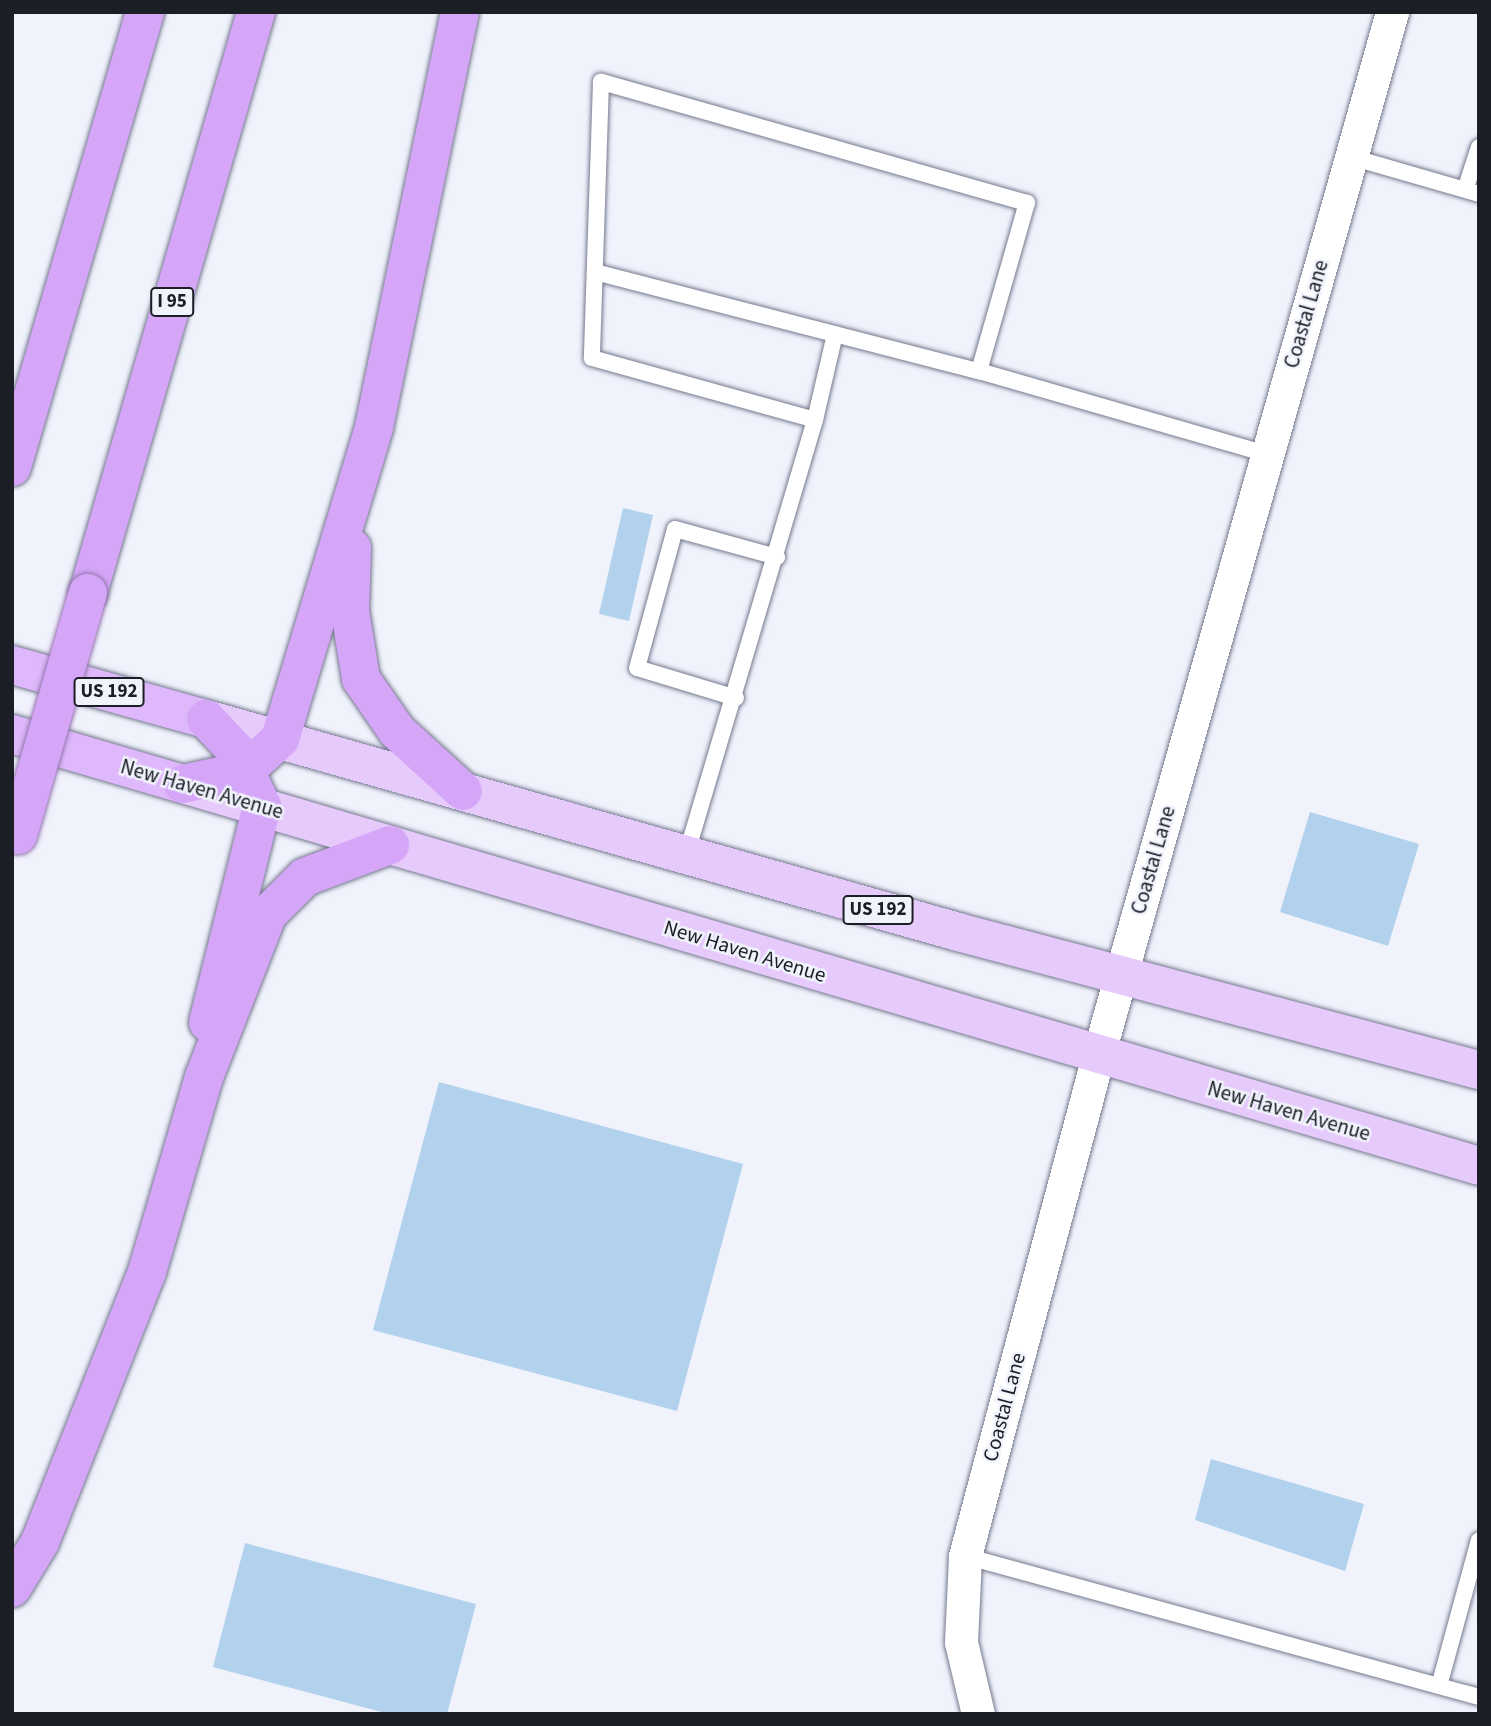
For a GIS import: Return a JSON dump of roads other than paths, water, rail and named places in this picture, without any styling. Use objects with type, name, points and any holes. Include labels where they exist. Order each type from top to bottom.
[{"type":"highway","points":[[12,467],[145,12]]},
{"type":"highway","name":"I 95","points":[[15,845],[256,12]]},
{"type":"highway","points":[[460,12],[374,427],[350,558],[349,611],[361,679],[397,731],[463,791]]},
{"type":"highway","points":[[183,783],[246,770],[280,739],[374,427]]},
{"type":"highway","name":"US 192","points":[[12,665],[206,719]]},
{"type":"highway","points":[[204,1077],[210,993],[262,806],[246,770],[206,719]]},
{"type":"highway","name":"New Haven Avenue","points":[[12,734],[183,783]]},
{"type":"highway","points":[[12,1588],[45,1530],[147,1272],[204,1077],[268,914],[305,877],[390,845]]},
{"type":"main road","name":"US 192","points":[[206,719],[686,855],[1479,1070]]},
{"type":"main road","name":"New Haven Avenue","points":[[183,783],[1098,1056],[1479,1166]]},
{"type":"street","name":"Coastal Lane","points":[[978,1714],[961,1642],[965,1556],[1098,1056],[1392,12]]},
{"type":"lane","points":[[815,420],[592,358],[601,82],[1027,203],[979,371]]},
{"type":"lane","points":[[1351,157],[1472,190],[1479,147]]},
{"type":"lane","points":[[595,272],[979,371],[1267,454]]},
{"type":"lane","points":[[686,855],[777,557],[815,420],[835,334]]},
{"type":"lane","points":[[736,698],[637,668],[675,528],[777,557]]},
{"type":"lane","points":[[1438,1686],[1479,1541]]},
{"type":"lane","points":[[965,1556],[1479,1697]]}]
